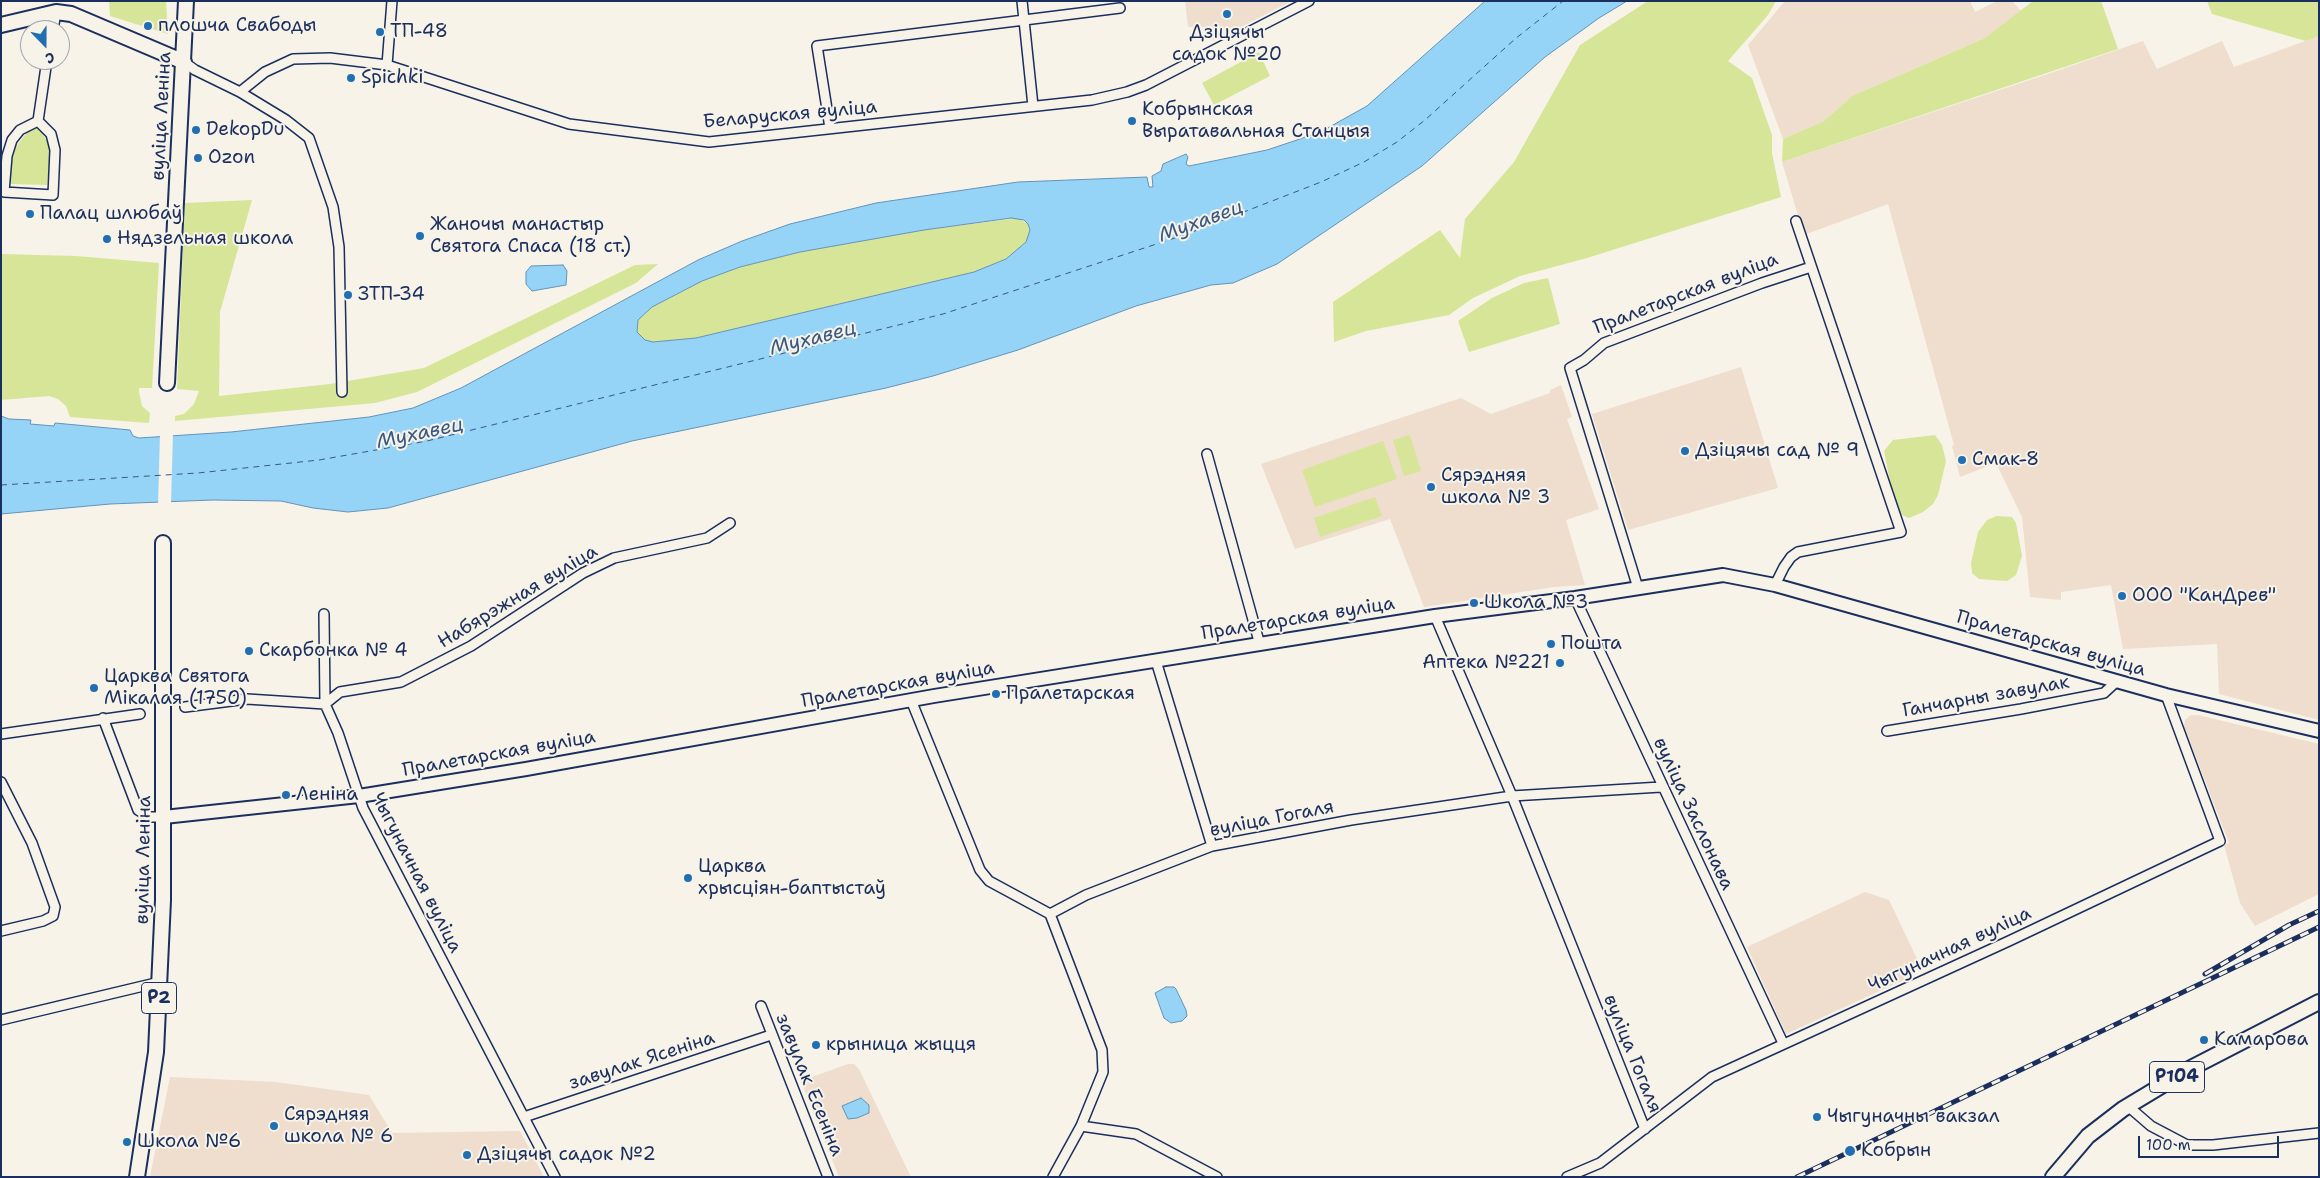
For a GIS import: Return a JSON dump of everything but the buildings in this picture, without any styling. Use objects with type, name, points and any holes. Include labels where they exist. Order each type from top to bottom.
[{"type":"main road","name":"вуліца Леніна","points":[[167,383],[186,1]]},
{"type":"main road","points":[[1,25],[56,7],[184,62]]},
{"type":"main road","name":"вуліца Леніна","points":[[136,1177],[156,1052],[160,982],[164,817],[164,543]]},
{"type":"main road","name":"Пралетарская вуліца","points":[[164,817],[359,796],[526,769],[912,700],[1436,616],[1575,598],[1723,575],[1775,585],[2166,695],[2319,731]]},
{"type":"main road","name":"Р104","points":[[2053,1177],[2088,1136],[2129,1106],[2191,1068],[2319,1002]]},
{"type":"street","points":[[387,65],[392,1]]},
{"type":"street","points":[[1022,1],[1033,106]]},
{"type":"street","name":"Беларуская вуліца","points":[[240,92],[265,72],[292,59],[330,58],[387,65],[570,124],[709,142],[1092,100],[1127,92],[1146,85],[1309,1]]},
{"type":"street","points":[[54,20],[56,7]]},
{"type":"street","points":[[830,128],[817,46],[1120,8]]},
{"type":"street","points":[[184,62],[195,70],[240,92],[286,120],[309,138],[333,207],[339,247],[342,392]]},
{"type":"street","points":[[38,120],[46,70]]},
{"type":"street","points":[[38,120],[51,134],[55,150],[53,194],[4,192],[7,156],[12,140],[20,130],[38,120]]},
{"type":"street","points":[[1775,585],[1791,557],[1798,552],[1901,532],[1796,222]]},
{"type":"street","name":"Пралетарская вуліца","points":[[1638,588],[1570,368],[1584,360],[1595,348],[1604,343],[1762,283],[1811,267]]},
{"type":"street","points":[[1207,454],[1260,645]]},
{"type":"street","name":"Набярэжная вуліца","points":[[325,704],[340,692],[402,682],[471,646],[583,573],[614,558],[707,538],[730,523]]},
{"type":"street","name":"вуліца Заслонава","points":[[1575,598],[1661,787],[1783,1044]]},
{"type":"street","points":[[186,707],[247,700],[325,704],[324,614]]},
{"type":"street","name":"вуліца Гогаля","points":[[1436,616],[1512,796],[1645,1129]]},
{"type":"street","points":[[1156,661],[1212,846]]},
{"type":"street","name":"Ганчарны завулак","points":[[1886,731],[2021,709],[2104,693],[2117,681]]},
{"type":"street","name":"Чыгуначная вуліца","points":[[1567,1177],[1600,1163],[1712,1077],[2009,941],[2220,841],[2166,695]]},
{"type":"street","points":[[912,700],[980,870],[988,880],[1050,914],[1102,1050],[1103,1072],[1081,1126],[1053,1177]]},
{"type":"street","name":"Чыгуначная вуліца","points":[[325,704],[338,733],[359,796],[555,1177]]},
{"type":"street","points":[[1,734],[140,714]]},
{"type":"street","points":[[104,718],[138,810],[150,817],[164,817]]},
{"type":"street","points":[[1,782],[32,843],[55,907],[53,916],[43,921],[1,931]]},
{"type":"street","name":"вуліца Гогаля","points":[[1050,914],[1086,895],[1212,846],[1351,820],[1512,796],[1661,787]]},
{"type":"street","points":[[1,1020],[160,982]]},
{"type":"street","name":"завулак Есеніна","points":[[761,1006],[828,1177]]},
{"type":"street","name":"завулак Ясеніна","points":[[524,1117],[772,1035]]},
{"type":"street","points":[[2129,1106],[2151,1126],[2188,1145],[2213,1145],[2319,1133]]},
{"type":"street","points":[[1081,1126],[1136,1134],[1217,1177]]},
{"type":"shaded area","name":"Дзіцячы садок №20","points":[[1185,1],[1292,1],[1213,41],[1210,27],[1188,27]]},
{"type":"shaded area","points":[[1785,1],[1970,1],[1975,12],[1997,1],[2012,1],[2021,11],[1985,38],[1852,96],[1824,121],[1783,139],[1748,45]]},
{"type":"shaded area","points":[[2319,36],[2319,720],[2219,694],[2217,644],[2123,649],[2111,585],[2061,592],[2061,600],[2030,597],[2022,517],[1996,463],[1960,477],[1952,446],[1954,445],[1888,204],[1804,235],[1782,162],[2143,41],[2157,69],[2222,41],[2234,67]]},
{"type":"shaded area","name":"Дзіцячы сад № 9","points":[[1741,367],[1778,488],[1628,530],[1592,414]]},
{"type":"shaded area","name":"Сярэдняя школа № 3","points":[[1561,385],[1572,417],[1567,419],[1599,509],[1566,520],[1585,585],[1554,587],[1424,607],[1390,519],[1295,549],[1261,464],[1461,398],[1491,414],[1550,393],[1550,390]]},
{"type":"shaded area","points":[[2191,715],[2198,715],[2319,744],[2319,894],[2255,926],[2240,903],[2224,845],[2229,843],[2184,726],[2185,720]]},
{"type":"shaded area","points":[[1865,892],[1889,900],[1918,961],[1910,977],[1786,1034],[1747,947]]},
{"type":"shaded area","points":[[848,1064],[854,1064],[859,1069],[911,1177],[839,1177],[801,1081]]},
{"type":"shaded area","name":"Сярэдняя школа № 6","points":[[170,1077],[276,1082],[369,1095],[392,1133],[520,1131],[544,1177],[150,1177]]},
{"type":"green space","points":[[109,1],[166,1],[168,34],[110,16]]},
{"type":"green space","points":[[1648,1],[1776,1],[1768,15],[1728,61],[1752,78],[1772,135],[1772,153],[1781,197],[1587,258],[1520,276],[1473,298],[1449,315],[1366,331],[1334,342],[1333,302],[1440,230],[1460,258],[1465,219],[1514,162],[1580,45]]},
{"type":"green space","points":[[2033,1],[2101,1],[2118,49],[1782,162],[1783,139],[1824,121],[1852,96],[1985,38]]},
{"type":"green space","points":[[2207,1],[2319,1],[2319,36],[2306,41],[2212,14]]},
{"type":"green space","points":[[1259,52],[1270,76],[1214,105],[1202,83]]},
{"type":"green space","points":[[31,127],[38,127],[47,141],[50,152],[47,185],[10,184],[12,159],[16,147]]},
{"type":"green space","points":[[252,200],[220,312],[219,396],[330,384],[424,368],[635,265],[658,264],[636,283],[417,392],[375,403],[175,421],[175,416],[184,414],[194,404],[199,391],[177,389],[185,203]]},
{"type":"green space","points":[[1018,218],[1028,224],[1030,230],[1026,242],[1006,259],[974,272],[696,338],[653,342],[645,340],[637,332],[638,320],[652,307],[702,281],[740,267],[800,252],[924,230]]},
{"type":"green space","points":[[1,254],[76,256],[159,263],[152,388],[139,388],[142,406],[150,413],[149,423],[70,417],[66,406],[58,399],[49,396],[1,400]]},
{"type":"green space","points":[[1548,278],[1560,324],[1469,352],[1458,321],[1492,298],[1524,283]]},
{"type":"green space","points":[[1410,435],[1421,471],[1404,476],[1393,440]]},
{"type":"green space","points":[[1935,435],[1942,445],[1946,461],[1938,495],[1933,504],[1923,512],[1909,518],[1902,515],[1893,497],[1884,451],[1893,440]]},
{"type":"green space","points":[[1383,441],[1397,479],[1315,507],[1302,470]]},
{"type":"green space","points":[[1375,497],[1382,516],[1320,537],[1314,518]]},
{"type":"green space","points":[[1997,516],[2012,517],[2016,523],[2022,556],[2016,575],[2007,581],[1979,579],[1972,573],[1971,563],[1978,532],[1987,520]]},
{"type":"water","name":"Мухавец","points":[[1485,1],[1627,1],[1599,18],[1545,57],[1422,166],[1277,264],[1233,283],[1211,285],[1136,306],[1018,350],[933,376],[886,388],[632,441],[388,508],[348,512],[313,508],[281,501],[213,500],[110,504],[1,514],[1,416],[9,419],[31,420],[30,424],[54,426],[55,423],[130,430],[133,436],[139,438],[231,432],[369,417],[413,408],[461,388],[698,260],[742,241],[790,224],[876,203],[1018,182],[1147,177],[1149,187],[1153,187],[1152,176],[1161,171],[1163,164],[1186,154],[1188,157],[1186,164],[1189,166],[1267,150],[1324,130],[1367,106]],"holes":[[[1011,218],[1024,220],[1030,230],[1026,242],[1006,259],[974,272],[696,338],[653,342],[645,340],[637,332],[638,320],[652,307],[702,281],[740,267],[800,252],[924,230]]]},
{"type":"water","points":[[563,265],[567,271],[566,285],[532,291],[526,284],[526,272],[531,266]]},
{"type":"water","points":[[1166,987],[1174,987],[1176,989],[1186,1010],[1187,1016],[1182,1021],[1171,1023],[1164,1018],[1155,993]]},
{"type":"water","points":[[861,1098],[869,1105],[869,1113],[857,1118],[848,1119],[842,1106]]},
{"type":"pier","points":[[173,433],[171,504],[158,505],[160,434]]},
{"type":"ferry route","points":[[1,485],[198,473],[319,460],[427,441],[943,314],[1187,234],[1321,182],[1364,162],[1397,142],[1425,120],[1515,39],[1563,1]]},
{"type":"railway","points":[[2205,974],[2289,925],[2319,911]]},
{"type":"railway","points":[[1797,1177],[2319,927]]},
{"type":"place","name":"Дзіцячы садок №20","points":[[1227,14]]},
{"type":"place","name":"плошча Свабоды","points":[[148,26]]},
{"type":"place","name":"ТП-48","points":[[380,32]]},
{"type":"place","name":"Spichki","points":[[351,78]]},
{"type":"place","name":"Кобрынская Выратавальная Станцыя","points":[[1132,121]]},
{"type":"place","name":"DekopDu","points":[[196,130]]},
{"type":"place","name":"Ozon","points":[[198,158]]},
{"type":"place","name":"Палац шлюбаў","points":[[30,214]]},
{"type":"place","name":"Жаночы манастыр Святога Спаса (18 ст.)","points":[[420,236]]},
{"type":"place","name":"Нядзельная школа","points":[[107,239]]},
{"type":"place","name":"ЗТП-34","points":[[348,295]]},
{"type":"place","name":"Дзіцячы сад № 9","points":[[1685,451]]},
{"type":"place","name":"Смак-8","points":[[1962,460]]},
{"type":"place","name":"Сярэдняя школа № 3","points":[[1431,487]]},
{"type":"place","name":"ООО \"КанДрев\"","points":[[2122,596]]},
{"type":"place","name":"Школа №3","points":[[1474,603]]},
{"type":"place","name":"Пошта","points":[[1551,644]]},
{"type":"place","name":"Скарбонка № 4","points":[[249,651]]},
{"type":"place","name":"Аптека №221","points":[[1560,663]]},
{"type":"place","name":"Царква Святога Мікалая (1750)","points":[[94,688]]},
{"type":"place","name":"Пралетарская","points":[[996,694]]},
{"type":"place","name":"Леніна","points":[[286,795]]},
{"type":"place","name":"Царква хрысціян-баптыстаў","points":[[688,878]]},
{"type":"place","name":"Камарова","points":[[2204,1040]]},
{"type":"place","name":"крыница жыцця","points":[[816,1045]]},
{"type":"place","name":"Чыгуначны вакзал","points":[[1817,1117]]},
{"type":"place","name":"Сярэдняя школа № 6","points":[[274,1126]]},
{"type":"place","name":"Школа №6","points":[[127,1142]]},
{"type":"place","name":"Кобрын","points":[[1850,1151]]},
{"type":"place","name":"Дзіцячы садок №2","points":[[467,1155]]}]
